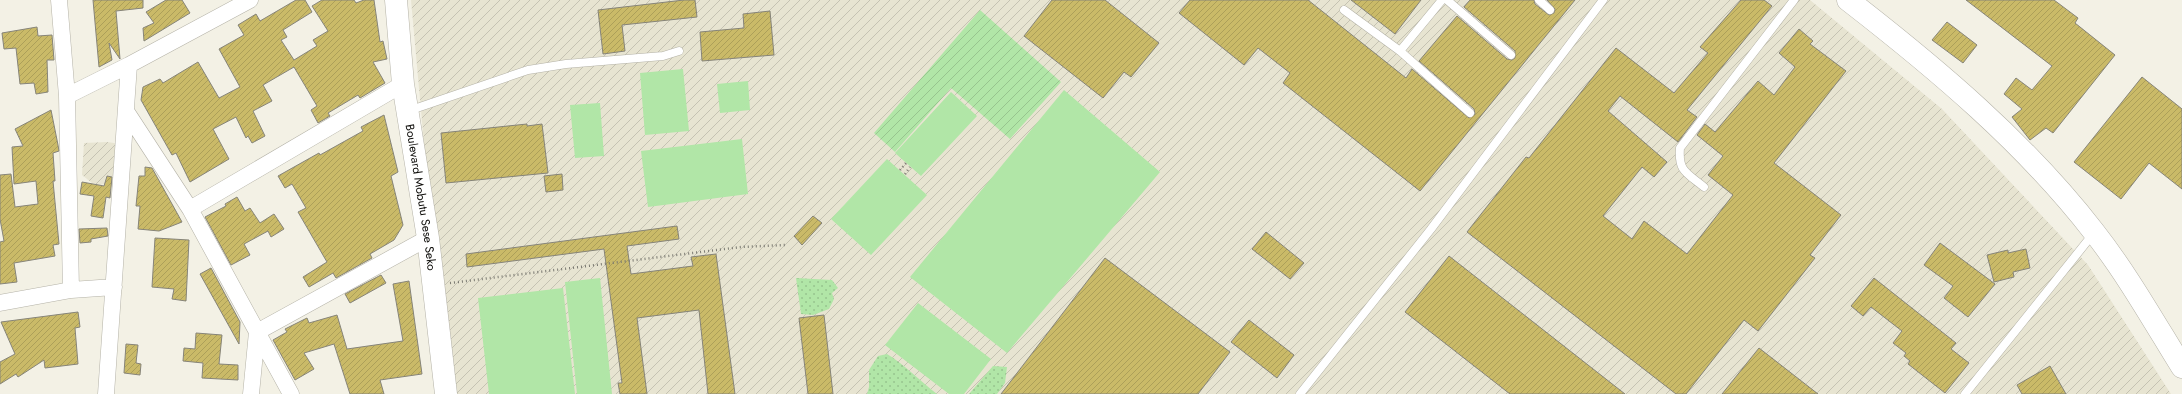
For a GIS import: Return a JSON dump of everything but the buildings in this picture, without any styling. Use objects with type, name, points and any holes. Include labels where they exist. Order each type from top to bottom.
[{"type":"main road","name":"Boulevard Mobutu Sese Seko","points":[[396,0],[403,84],[428,238],[446,394]]},
{"type":"main road","points":[[1848,0],[1938,72],[1991,120],[2043,171],[2094,233],[2182,367]]},
{"type":"street","points":[[59,0],[67,96],[72,290]]},
{"type":"street","points":[[67,96],[129,65],[226,6],[250,0]]},
{"type":"street","points":[[106,394],[129,65]]},
{"type":"street","points":[[190,209],[403,84]]},
{"type":"street","points":[[126,111],[190,209],[291,394]]},
{"type":"street","points":[[257,332],[428,238]]},
{"type":"street","points":[[0,303],[72,290],[114,287]]},
{"type":"street","points":[[251,394],[257,332]]},
{"type":"lane","points":[[1400,51],[1442,0]]},
{"type":"lane","points":[[1447,0],[1511,55]]},
{"type":"lane","points":[[1539,0],[1550,10]]},
{"type":"lane","points":[[1300,394],[1431,229],[1603,0]]},
{"type":"lane","points":[[1704,187],[1684,171],[1679,163],[1680,148],[1794,0]]},
{"type":"lane","points":[[1344,10],[1400,51],[1470,113]]},
{"type":"lane","points":[[408,111],[528,70],[566,64],[657,56],[679,51]]},
{"type":"lane","points":[[1965,394],[2094,233]]},
{"type":"path","points":[[900,170],[906,163]]},
{"type":"path","points":[[904,174],[910,167]]},
{"type":"path","points":[[434,286],[741,246],[785,246]]},
{"type":"shaded area","points":[[411,0],[1810,0],[1942,109],[2088,265],[2171,394],[454,394],[428,187]]},
{"type":"shaded area","points":[[107,142],[121,144],[116,177],[106,176],[104,184],[100,185],[92,183],[82,175],[84,143]]},
{"type":"green space","points":[[980,10],[1061,82],[1010,139],[951,88],[895,152],[874,133]]},
{"type":"green space","points":[[683,69],[689,131],[645,135],[640,73]]},
{"type":"green space","points":[[748,81],[750,110],[720,113],[717,84]]},
{"type":"green space","points":[[1064,90],[1160,172],[1007,353],[910,277]]},
{"type":"green space","points":[[951,92],[977,116],[921,176],[895,153]]},
{"type":"green space","points":[[600,103],[604,156],[575,158],[570,105]]},
{"type":"green space","points":[[742,139],[748,194],[648,207],[641,151]]},
{"type":"green space","points":[[887,159],[927,195],[871,255],[831,219]]},
{"type":"green space","points":[[600,278],[612,394],[577,394],[565,282]]},
{"type":"green space","points":[[796,278],[832,280],[838,288],[832,293],[834,299],[829,309],[813,315],[801,314]]},
{"type":"green space","points":[[563,288],[575,394],[489,394],[478,298]]},
{"type":"green space","points":[[918,303],[991,359],[964,394],[949,394],[885,345]]},
{"type":"green space","points":[[887,354],[937,394],[867,394],[869,387],[869,370],[878,356]]},
{"type":"green space","points":[[993,366],[1007,367],[1005,383],[997,394],[969,394]]}]
